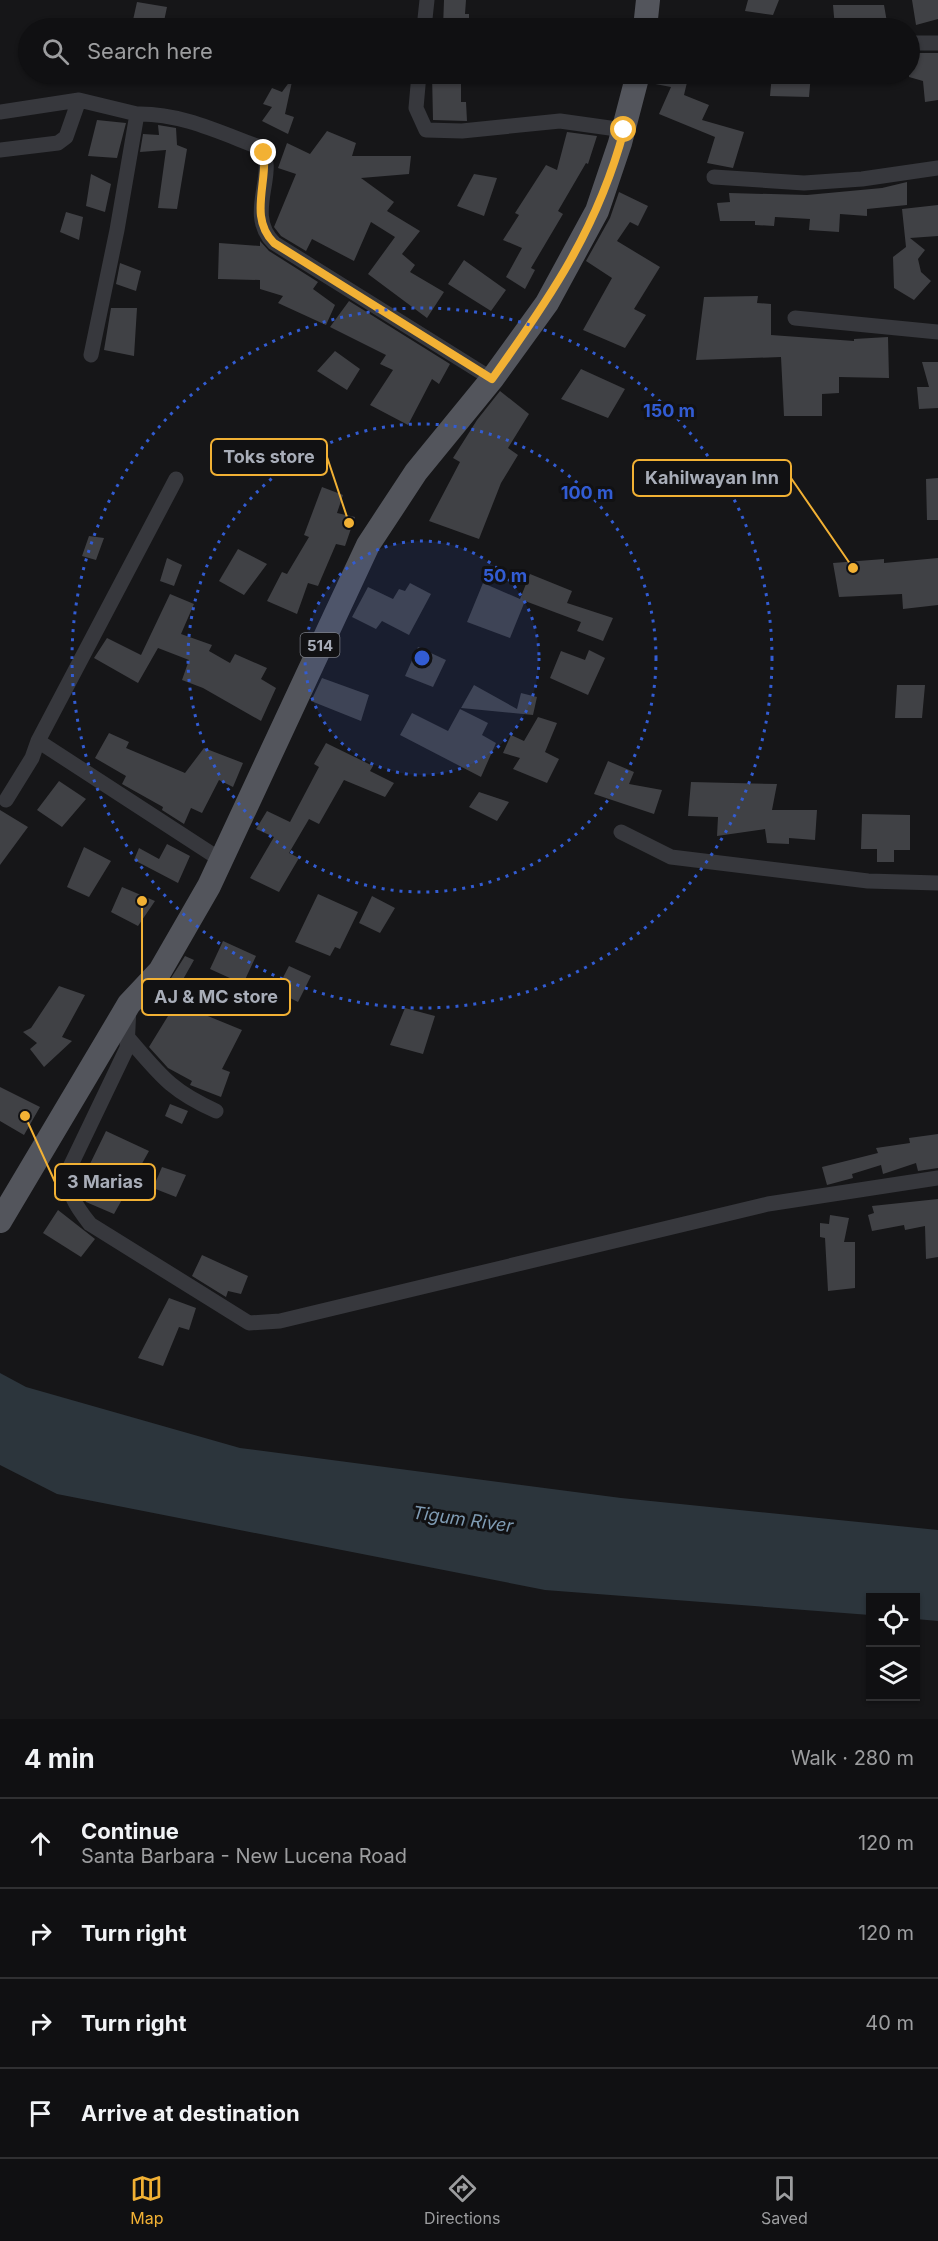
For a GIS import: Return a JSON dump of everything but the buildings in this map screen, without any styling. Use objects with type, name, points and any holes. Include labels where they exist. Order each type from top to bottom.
[{"type":"main road","points":[[646,18],[648,0]]},
{"type":"main road","name":"514","points":[[0,1221],[129,1004],[160,971],[221,860],[368,545],[416,472],[492,379],[547,303],[597,211],[624,130],[636,84]]},
{"type":"street","points":[[425,18],[427,0]]},
{"type":"street","points":[[920,43],[938,43]]},
{"type":"street","points":[[418,84],[416,108],[426,130],[462,131],[560,121],[624,130]]},
{"type":"street","points":[[0,150],[58,143],[66,136],[79,100]]},
{"type":"street","points":[[0,112],[79,100],[137,114],[185,120],[259,147],[264,153],[265,163],[260,218],[265,234],[274,243],[492,379]]},
{"type":"street","points":[[92,355],[137,114]]},
{"type":"street","points":[[714,177],[804,183],[862,179],[938,168]]},
{"type":"street","points":[[795,318],[938,332]]},
{"type":"street","points":[[6,800],[32,758],[38,741],[176,479]]},
{"type":"street","points":[[38,741],[221,860]]},
{"type":"street","points":[[621,832],[671,857],[868,881],[938,883]]},
{"type":"street","points":[[129,1004],[127,1048],[69,1169],[68,1188],[77,1207],[90,1224],[249,1323],[280,1321],[768,1204],[938,1179]]},
{"type":"street","points":[[129,1039],[167,1083],[192,1101],[216,1112]]},
{"type":"water","name":"Tigum River","points":[[0,1373],[26,1387],[240,1448],[621,1498],[938,1530],[938,1621],[920,1619],[920,1593],[866,1593],[866,1615],[545,1590],[57,1494],[0,1465]]},
{"type":"place","name":"Toks store","points":[[349,523]]},
{"type":"place","name":"Kahilwayan Inn","points":[[853,568]]},
{"type":"place","name":"AJ & MC store","points":[[142,901]]},
{"type":"place","name":"3 Marias","points":[[25,1116]]},
{"type":"route","points":[[264,153],[260,218],[265,234],[274,243],[492,379],[547,303],[597,211],[624,130]]}]
